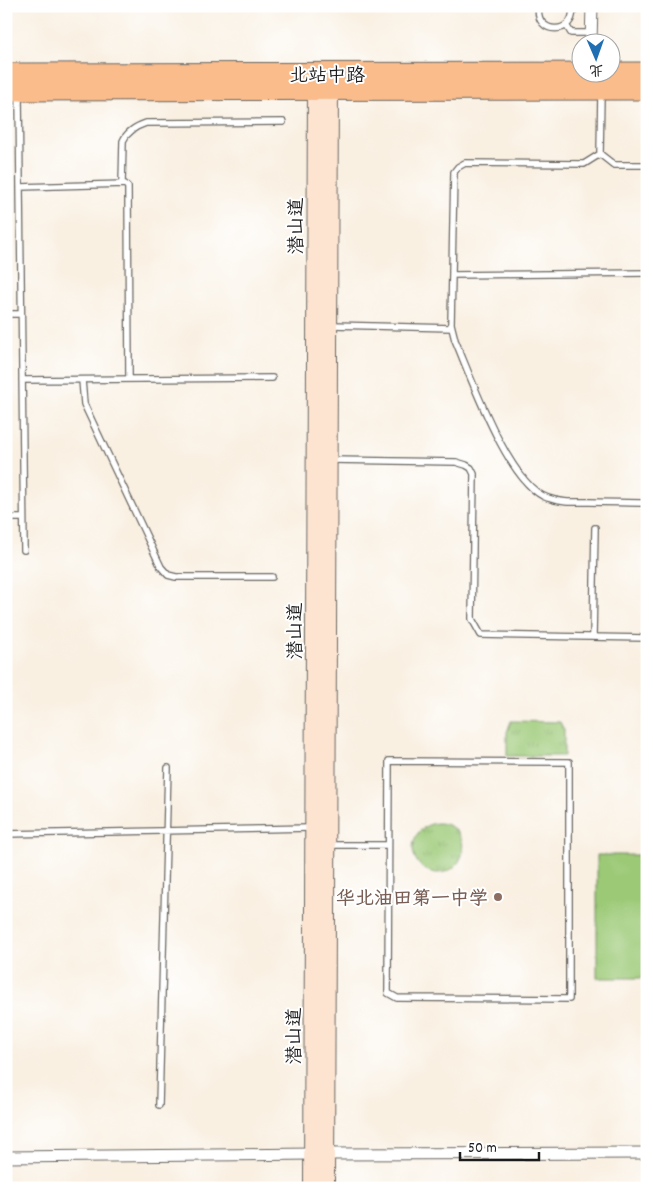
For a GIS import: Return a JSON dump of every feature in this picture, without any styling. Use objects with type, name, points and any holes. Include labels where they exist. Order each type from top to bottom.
[{"type":"main road","name":"北站中路","points":[[620,72],[647,72]]},
{"type":"main road","name":"北站中路","points":[[6,74],[647,90]]},
{"type":"main road","name":"北站中路","points":[[12,91],[323,83],[570,74]]},
{"type":"main road","name":"潜山道","points":[[312,1188],[319,1154],[327,845],[329,325],[323,83]]},
{"type":"main road","name":"潜山道","points":[[323,83],[314,828],[319,1154],[326,1188]]},
{"type":"street","points":[[591,32],[592,6]]},
{"type":"street","points":[[6,1156],[647,1153]]},
{"type":"lane","points":[[539,6],[538,16],[545,26],[556,29],[566,25],[572,16],[572,6]]},
{"type":"lane","points":[[566,25],[570,32]]},
{"type":"lane","points":[[600,154],[601,90]]},
{"type":"lane","points":[[12,91],[20,187],[24,550]]},
{"type":"lane","points":[[122,184],[124,137],[138,126],[146,123],[283,122]]},
{"type":"lane","points":[[600,154],[614,165],[647,165]]},
{"type":"lane","points":[[600,154],[584,164],[465,163],[458,167],[454,172],[452,328],[455,340],[501,446],[516,471],[538,493],[545,498],[559,502],[647,503]]},
{"type":"lane","points":[[20,187],[122,184],[128,187],[129,379]]},
{"type":"lane","points":[[452,275],[647,273]]},
{"type":"lane","points":[[6,314],[21,314]]},
{"type":"lane","points":[[329,325],[452,328]]},
{"type":"lane","points":[[22,380],[272,378]]},
{"type":"lane","points":[[82,380],[84,404],[161,567],[168,575],[176,577],[272,577]]},
{"type":"lane","points":[[328,460],[456,462],[471,468],[474,474],[472,619],[481,635],[647,638]]},
{"type":"lane","points":[[6,518],[23,518]]},
{"type":"lane","points":[[593,637],[595,528]]},
{"type":"lane","points":[[389,762],[569,762],[568,999],[397,998],[388,993],[388,845],[389,762]]},
{"type":"lane","points":[[159,1105],[168,768]]},
{"type":"lane","points":[[6,834],[314,828]]},
{"type":"lane","points":[[327,845],[388,845]]},
{"type":"green space","points":[[511,721],[560,722],[564,730],[564,756],[507,756],[507,732]]},
{"type":"green space","points":[[433,823],[443,823],[456,830],[463,843],[463,853],[456,866],[443,873],[433,873],[424,869],[417,862],[413,853],[413,843],[417,834],[424,827]]},
{"type":"green space","points":[[597,855],[647,855],[647,978],[597,978]]},
{"type":"place","name":"华北油田第一中学","points":[[498,897]]}]
